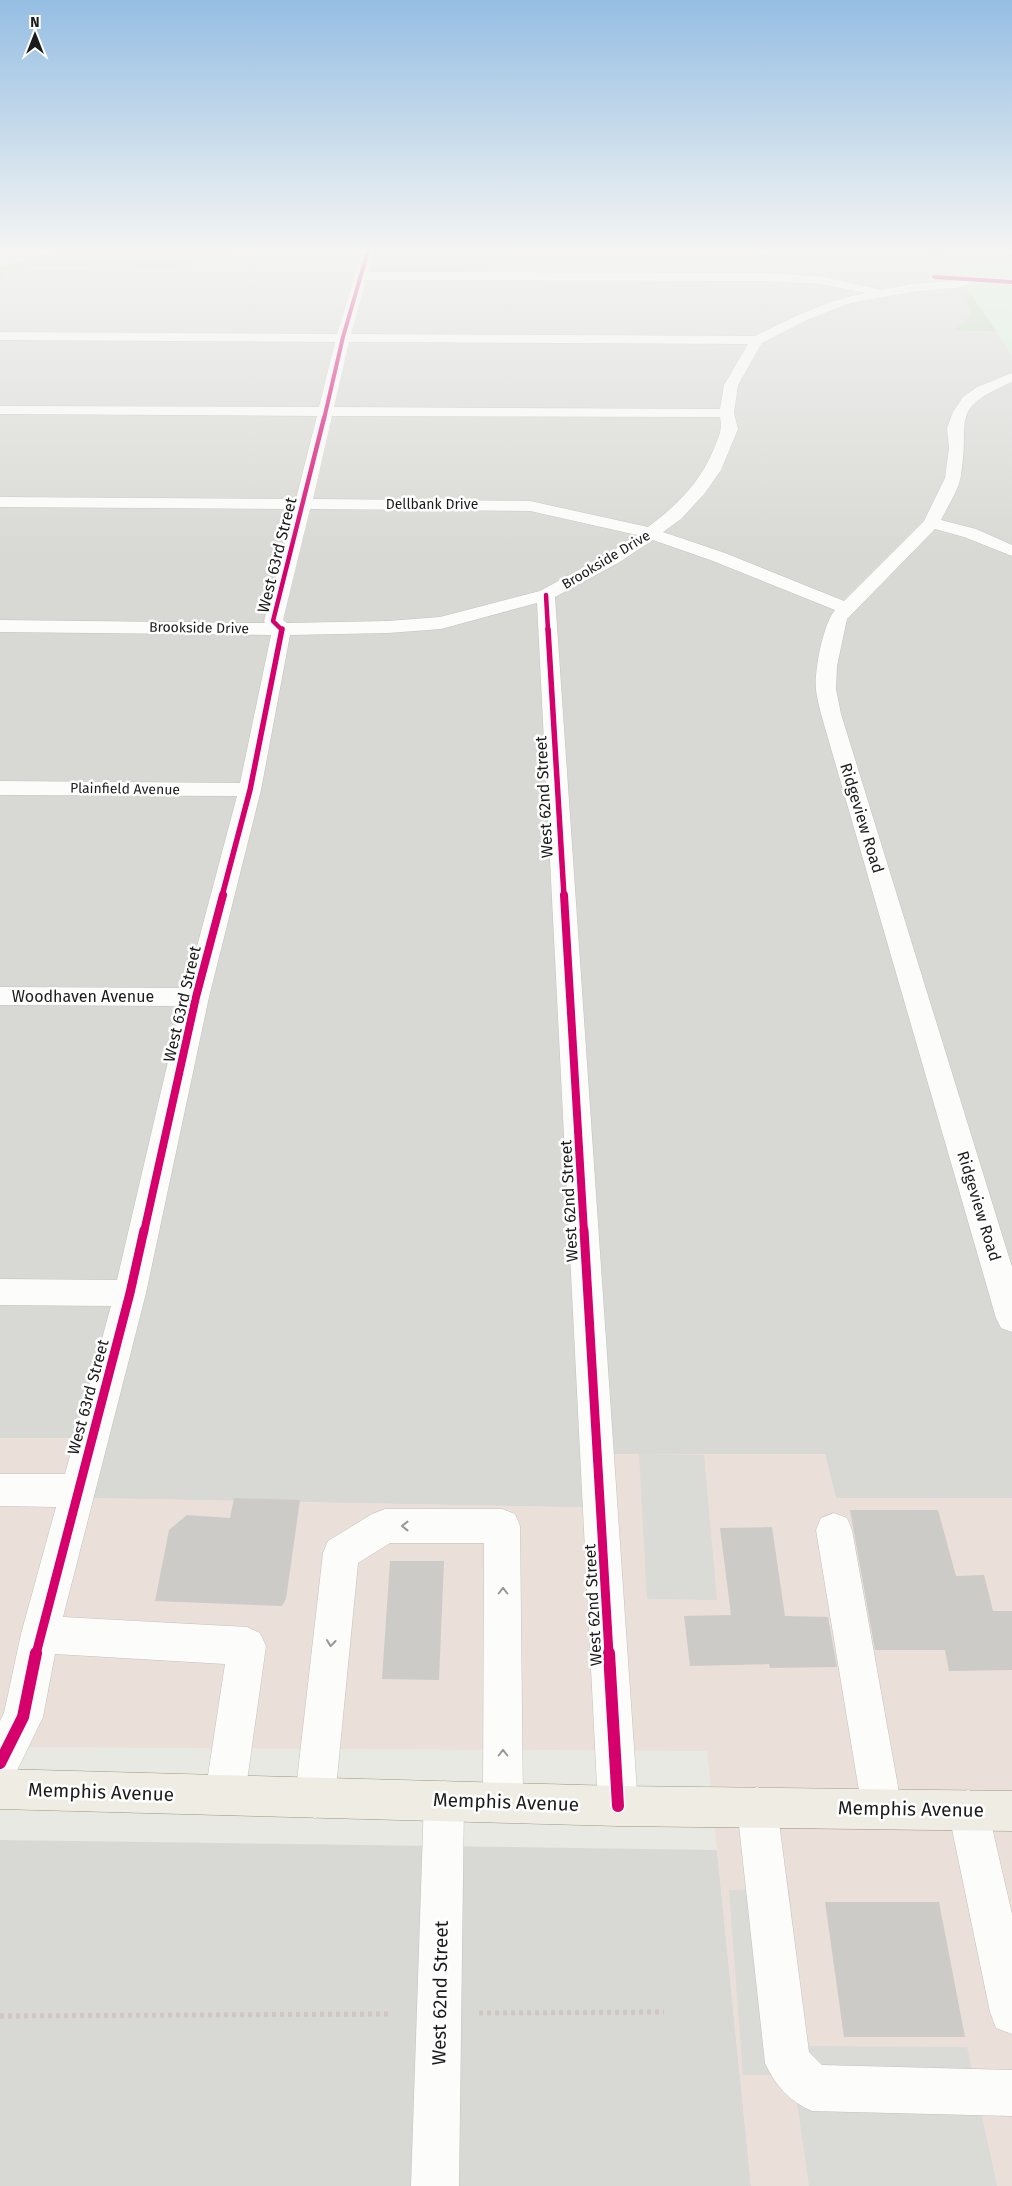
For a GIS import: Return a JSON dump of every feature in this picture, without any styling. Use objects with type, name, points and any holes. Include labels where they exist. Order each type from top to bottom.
[{"type":"main road","name":"Memphis Avenue","points":[[0,1789],[618,1806],[1012,1810]]},
{"type":"street","name":"West 63rd Street","points":[[0,1763],[23,1717],[40,1634],[130,1293],[196,997],[250,790],[282,629],[273,622],[327,412],[340,353]]},
{"type":"street","name":"Brookside Drive","points":[[0,626],[282,629],[388,627],[441,623],[546,595],[650,534],[675,515],[699,490],[713,470],[730,429],[727,413],[731,385],[749,353]]},
{"type":"street","name":"Ridgeview Road","points":[[1012,377],[982,390],[968,400],[960,412],[955,428],[957,448],[953,478],[931,523],[838,618],[827,666],[826,689],[831,714],[1012,1318]]},
{"type":"street","points":[[0,410],[727,413]]},
{"type":"street","name":"Dellbank Drive","points":[[0,502],[530,506],[588,517],[650,534],[718,556],[769,579],[847,608]]},
{"type":"street","points":[[931,523],[970,533],[1012,551]]},
{"type":"street","name":"West 62nd Street","points":[[546,595],[618,1806]]},
{"type":"street","name":"Plainfield Avenue","points":[[0,788],[250,790]]},
{"type":"street","name":"Woodhaven Avenue","points":[[0,996],[196,997]]},
{"type":"street","points":[[0,1292],[130,1293]]},
{"type":"street","points":[[0,1490],[78,1490]]},
{"type":"street","points":[[315,1798],[341,1553],[385,1526],[502,1526],[503,1802]]},
{"type":"street","points":[[834,1530],[882,1809]]},
{"type":"street","points":[[40,1634],[246,1646],[224,1795]]},
{"type":"street","name":"West 62nd Street","points":[[435,2186],[444,1800]]},
{"type":"street","points":[[757,1807],[788,2063],[812,2088],[1012,2093]]},
{"type":"street","points":[[968,1810],[1012,2012]]},
{"type":"path","points":[[479,2013],[664,2012]]},
{"type":"path","points":[[0,2016],[389,2014]]},
{"type":"shaded area","points":[[0,353],[1011,353],[1012,1498],[836,1498],[825,1454],[614,1508],[87,1498],[101,1438],[0,1438]]},
{"type":"shaded area","points":[[0,1438],[102,1438],[87,1498],[614,1508],[608,1454],[825,1454],[836,1498],[1012,1498],[1012,2186],[751,2186],[707,1751],[0,1747]]},
{"type":"shaded area","points":[[639,1454],[704,1455],[717,1600],[647,1599]]},
{"type":"shaded area","points":[[0,1840],[717,1850],[751,2186],[0,2186]]},
{"type":"shaded area","points":[[789,1889],[805,2046],[967,2047],[997,2186],[809,2186],[793,2075],[743,2075],[729,1890]]},
{"type":"building","points":[[234,1498],[300,1500],[286,1599],[282,1606],[155,1601],[169,1530],[187,1515],[230,1518]]},
{"type":"building","points":[[850,1510],[938,1510],[956,1576],[984,1575],[993,1611],[1012,1611],[1012,1670],[949,1671],[945,1650],[875,1650]]},
{"type":"building","points":[[772,1527],[785,1616],[828,1617],[837,1667],[770,1668],[769,1664],[690,1666],[684,1616],[731,1615],[720,1528]]},
{"type":"building","points":[[390,1561],[444,1561],[439,1680],[382,1679]]},
{"type":"building","points":[[825,1902],[939,1902],[965,2037],[844,2037]]},
{"type":"cycle path","points":[[0,1763],[23,1717],[40,1634],[130,1293],[196,997],[250,790],[282,629],[273,621],[306,494],[339,353]]},
{"type":"cycle path","points":[[546,595],[618,1806]]}]
